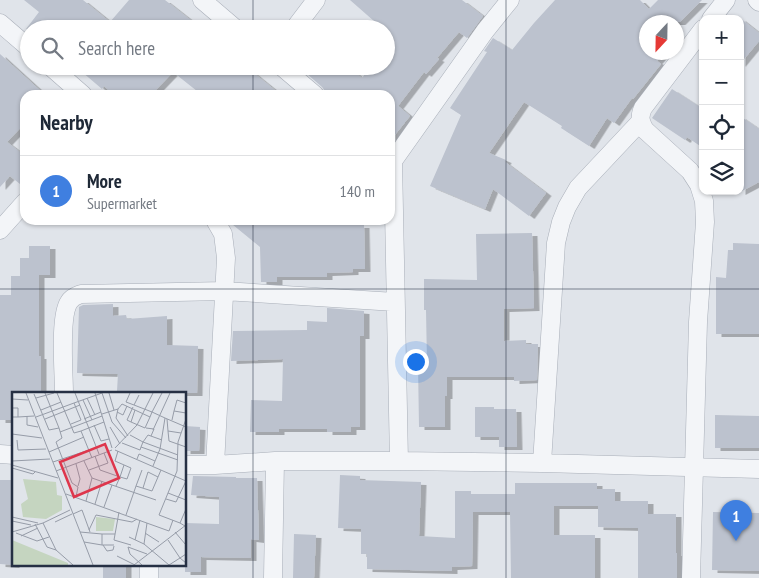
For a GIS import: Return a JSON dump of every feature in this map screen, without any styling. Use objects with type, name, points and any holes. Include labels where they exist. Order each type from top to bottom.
[{"type":"street","points":[[202,0],[225,20]]},
{"type":"street","points":[[301,20],[316,0]]},
{"type":"street","points":[[395,156],[485,31],[510,0]]},
{"type":"street","points":[[714,15],[726,0]]},
{"type":"street","points":[[0,23],[20,40]]},
{"type":"street","points":[[691,578],[698,322],[705,222],[704,201],[699,185],[690,171],[645,130],[640,122],[640,116],[643,108],[699,34]]},
{"type":"street","points":[[60,75],[76,90]]},
{"type":"street","points":[[292,75],[309,90]]},
{"type":"street","points":[[542,463],[556,243],[561,222],[578,188],[640,122]]},
{"type":"street","points":[[0,230],[20,208]]},
{"type":"street","points":[[216,465],[226,258],[223,234],[218,225]]},
{"type":"street","points":[[393,225],[399,461]]},
{"type":"street","points":[[64,392],[63,319],[68,303],[73,297],[81,294],[224,291],[395,302]]},
{"type":"street","points":[[186,465],[275,461],[399,461],[759,469]]},
{"type":"street","points":[[273,578],[275,461]]},
{"type":"building","points":[[24,0],[83,0],[108,20],[33,20],[39,12]]},
{"type":"building","points":[[129,0],[165,0],[191,20],[112,20]]},
{"type":"building","points":[[350,0],[462,0],[483,16],[467,38],[459,32],[437,58],[439,59],[426,74],[424,72],[398,106],[410,116],[395,135],[395,90],[324,90],[308,75],[358,75],[362,78],[364,75],[395,75],[395,20],[373,20]]},
{"type":"building","points":[[555,0],[640,0],[649,9],[658,0],[702,0],[684,18],[684,15],[639,15],[639,60],[658,60],[661,64],[614,123],[607,118],[589,146],[524,102],[489,153],[506,160],[505,162],[546,193],[529,216],[493,189],[485,209],[430,186],[461,115],[450,108],[487,52],[484,51],[493,38],[512,50]]},
{"type":"building","points":[[744,21],[759,33],[759,41],[744,59]]},
{"type":"building","points":[[0,54],[20,72],[20,75],[23,75],[40,90],[20,90],[20,128],[7,142],[20,152],[20,184],[10,176],[0,187]]},
{"type":"building","points":[[86,75],[170,75],[156,90],[108,90],[104,86],[102,89]]},
{"type":"building","points":[[177,75],[256,75],[275,90],[196,90]]},
{"type":"building","points":[[672,89],[699,106],[699,145],[687,137],[685,140],[652,118]]},
{"type":"building","points":[[744,119],[759,129],[759,182],[744,190]]},
{"type":"building","points":[[233,225],[364,225],[365,269],[353,269],[353,272],[327,273],[327,277],[277,277],[277,282],[261,282],[260,247]]},
{"type":"building","points":[[532,233],[534,308],[504,309],[504,341],[526,340],[526,344],[538,344],[537,380],[514,381],[514,377],[447,377],[445,427],[419,427],[418,364],[427,364],[424,279],[477,280],[476,234]]},
{"type":"building","points":[[733,243],[759,244],[759,334],[716,334],[716,277],[726,278],[728,250],[733,250]]},
{"type":"building","points":[[29,246],[50,246],[50,275],[39,275],[41,392],[12,392],[12,420],[0,420],[0,295],[11,295],[11,276],[20,276],[20,258],[29,258]]},
{"type":"building","points":[[113,304],[113,316],[126,315],[127,319],[167,316],[167,345],[198,346],[197,393],[117,391],[118,374],[77,373],[79,307],[83,305]]},
{"type":"building","points":[[327,308],[364,311],[364,336],[360,336],[360,427],[351,427],[351,432],[327,432],[327,429],[279,429],[279,432],[250,432],[251,400],[282,401],[283,359],[231,361],[233,331],[307,330],[307,321],[327,322]]},
{"type":"building","points":[[475,407],[516,409],[517,447],[499,447],[499,437],[475,437]]},
{"type":"building","points":[[715,415],[759,416],[759,448],[715,448]]},
{"type":"building","points":[[186,426],[200,427],[199,451],[186,451]]},
{"type":"building","points":[[340,475],[360,476],[360,480],[421,482],[419,536],[455,538],[455,491],[471,491],[471,494],[515,494],[515,483],[597,483],[597,489],[615,489],[615,501],[648,501],[648,514],[676,514],[677,578],[638,578],[638,528],[598,527],[598,506],[554,506],[554,535],[595,535],[595,578],[511,578],[510,512],[473,512],[472,566],[452,567],[452,571],[367,569],[367,554],[361,554],[361,529],[338,528]]},
{"type":"building","points":[[193,476],[257,478],[259,540],[251,539],[251,558],[201,557],[201,572],[185,572],[186,523],[219,524],[219,497],[191,495]]},
{"type":"building","points":[[0,480],[12,480],[12,565],[0,564]]},
{"type":"building","points":[[713,512],[759,513],[759,571],[712,570]]},
{"type":"building","points":[[294,534],[316,535],[314,578],[293,578]]},
{"type":"building","points":[[103,566],[126,566],[126,578],[103,578]]},
{"type":"place","name":"More","points":[[736,541]]}]
